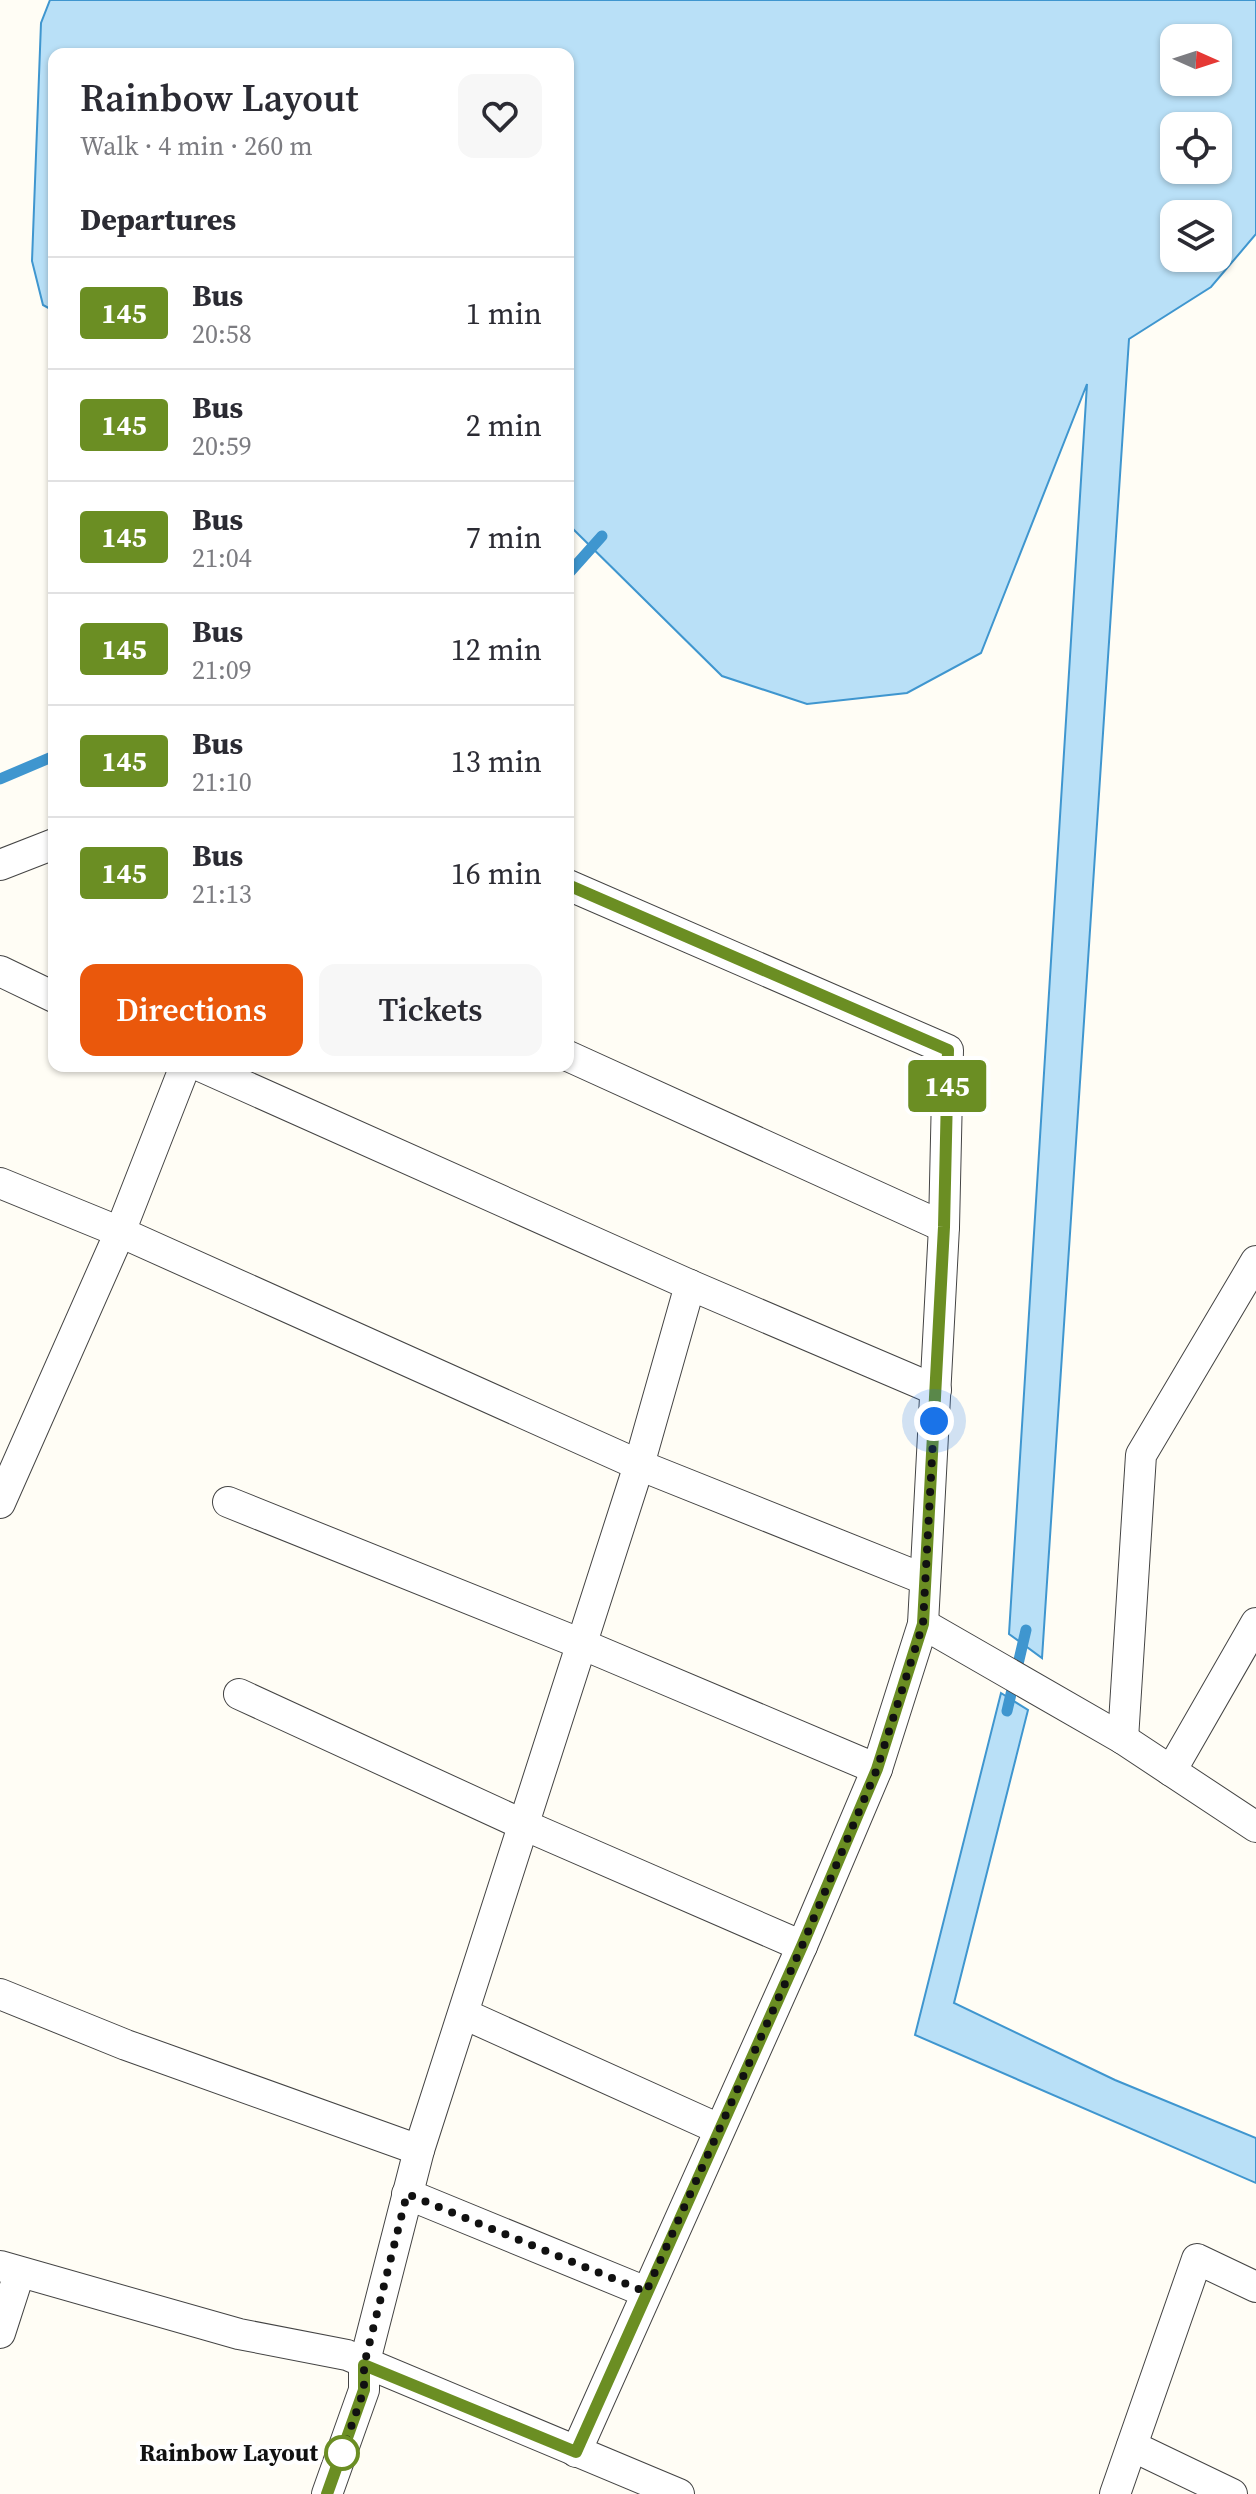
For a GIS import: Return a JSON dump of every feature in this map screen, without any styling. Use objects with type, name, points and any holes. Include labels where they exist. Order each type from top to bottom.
[{"type":"street","points":[[0,865],[48,846]]},
{"type":"street","points":[[574,888],[948,1050],[944,1227],[923,1624],[877,1769],[802,1946],[576,2452]]},
{"type":"street","points":[[0,971],[48,994]]},
{"type":"street","points":[[574,1059],[944,1227]]},
{"type":"street","points":[[0,1503],[120,1232],[183,1072]]},
{"type":"street","points":[[213,1072],[690,1285],[936,1390]]},
{"type":"street","points":[[0,1183],[120,1232],[639,1465],[924,1579]]},
{"type":"street","points":[[1123,1739],[1141,1455],[1256,1261]]},
{"type":"street","points":[[327,2494],[364,2390],[364,2365],[419,2150],[579,1643],[639,1465],[690,1285]]},
{"type":"street","points":[[228,1502],[579,1643],[877,1769]]},
{"type":"street","points":[[1171,1771],[1256,1623]]},
{"type":"street","points":[[923,1624],[1123,1739],[1256,1827]]},
{"type":"street","points":[[239,1694],[524,1825],[802,1946]]},
{"type":"street","points":[[0,1994],[126,2045],[419,2150]]},
{"type":"street","points":[[464,2014],[719,2129]]},
{"type":"street","points":[[407,2194],[646,2292]]},
{"type":"street","points":[[1115,2494],[1197,2259],[1256,2287]]},
{"type":"street","points":[[0,2333],[10,2270],[239,2334],[347,2355],[364,2365],[679,2494]]},
{"type":"street","points":[[1132,2446],[1232,2494]]},
{"type":"water","points":[[50,0],[1256,0],[1256,234],[1232,262],[1232,200],[1160,200],[1160,272],[1224,272],[1211,287],[1129,339],[1042,1658],[1009,1634],[1087,384],[981,653],[907,693],[807,704],[722,676],[574,530],[574,48],[48,48],[48,308],[43,305],[32,261],[41,23]]},
{"type":"water","points":[[1001,1693],[1028,1710],[954,2003],[1115,2080],[1256,2138],[1256,2183],[915,2035]]},
{"type":"waterway","points":[[574,567],[602,536]]},
{"type":"waterway","points":[[0,779],[48,759]]},
{"type":"waterway","points":[[1007,1711],[1026,1630]]},
{"type":"bus line","name":"145","points":[[327,2494],[364,2390],[364,2365],[576,2452],[802,1946],[877,1769],[923,1624],[944,1227],[948,1050],[574,888]]},
{"type":"place","name":"Rainbow Layout","points":[[342,2453]]},
{"type":"route","points":[[342,2453],[364,2390],[364,2365],[407,2194],[646,2292],[802,1946],[877,1769],[923,1624],[934,1421]]}]
